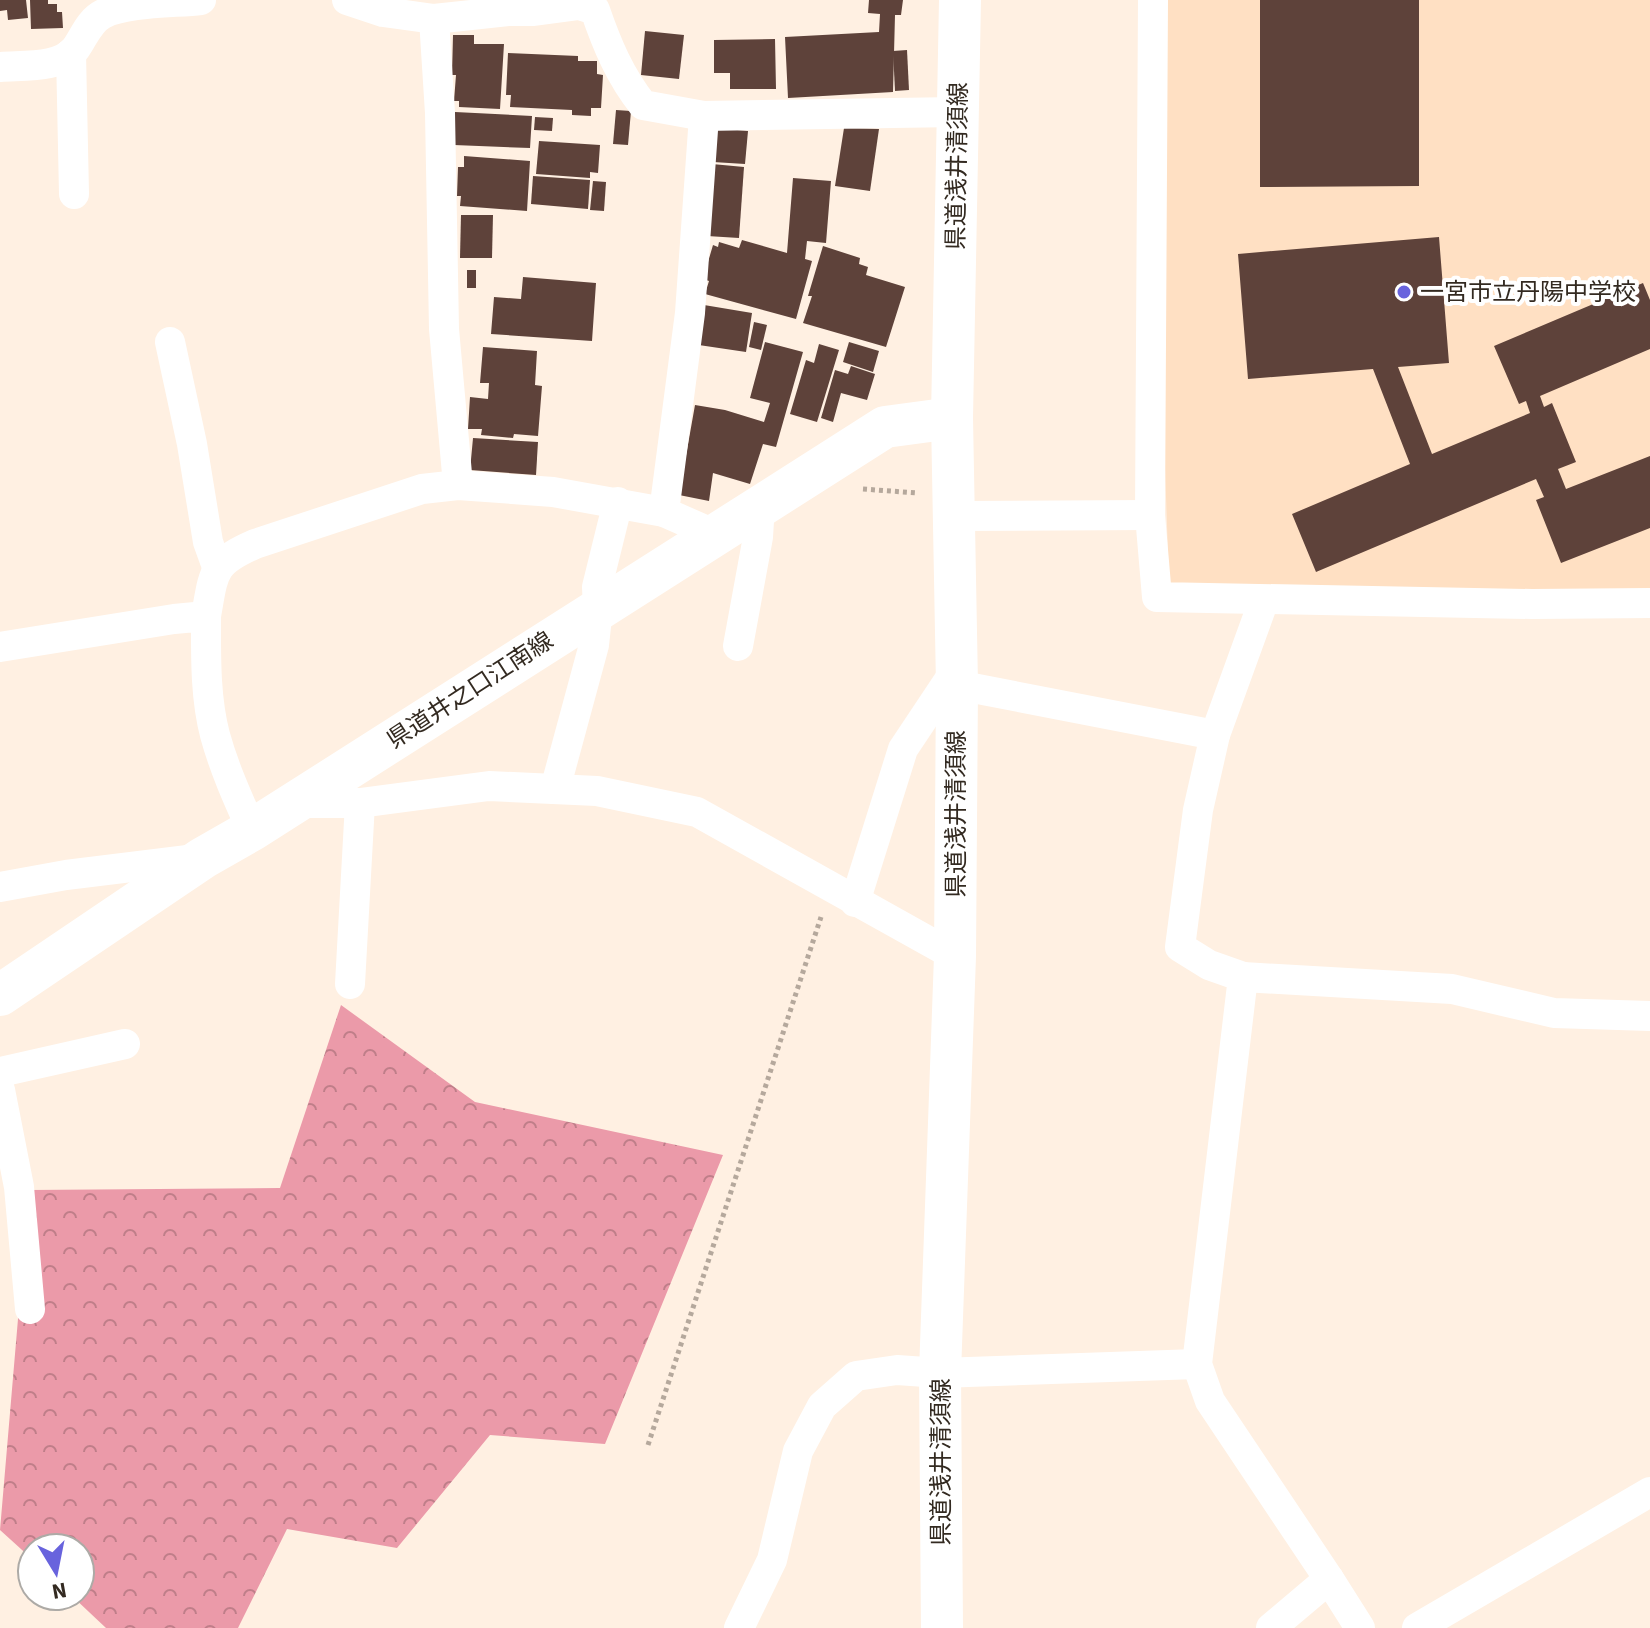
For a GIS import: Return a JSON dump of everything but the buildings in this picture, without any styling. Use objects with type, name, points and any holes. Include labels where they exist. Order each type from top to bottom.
[{"type":"main road","name":"県道浅井清須線","points":[[942,1628],[940,1373],[955,956],[957,676],[952,418],[960,0]]},
{"type":"main road","name":"県道井之口江南線","points":[[0,995],[203,858],[252,830],[885,427],[952,418]]},
{"type":"street","points":[[74,194],[71,53],[85,13],[101,15],[128,7],[201,0]]},
{"type":"street","points":[[347,0],[383,12],[434,19],[507,5],[534,11],[579,5],[609,11],[625,81],[643,105],[704,116],[958,112]]},
{"type":"street","points":[[1153,0],[1150,515],[1157,597],[1650,603]]},
{"type":"street","points":[[434,19],[440,113],[444,329],[458,485]]},
{"type":"street","points":[[0,67],[61,61],[71,53]]},
{"type":"street","points":[[664,512],[690,313],[704,116]]},
{"type":"street","points":[[170,342],[192,444],[208,542],[217,567],[206,616],[206,673],[214,733],[252,830]]},
{"type":"street","points":[[217,567],[231,555],[255,544],[422,489],[458,485],[553,492],[618,502],[664,512],[714,534]]},
{"type":"street","points":[[555,789],[594,645],[597,587],[618,502]]},
{"type":"street","points":[[954,504],[1150,515]]},
{"type":"street","points":[[738,646],[758,537],[760,505]]},
{"type":"street","points":[[1264,600],[1215,735],[1198,810],[1180,947],[1209,965],[1243,977],[1452,989],[1554,1013],[1650,1016]]},
{"type":"street","points":[[0,647],[206,616]]},
{"type":"street","points":[[843,894],[903,749],[957,676],[1215,735]]},
{"type":"street","points":[[294,803],[360,803],[489,786],[597,791],[697,812],[955,956]]},
{"type":"street","points":[[350,984],[360,803]]},
{"type":"street","points":[[0,887],[66,875],[203,858]]},
{"type":"street","points":[[1243,977],[1197,1364],[1210,1401],[1360,1628]]},
{"type":"street","points":[[0,1072],[125,1044]]},
{"type":"street","points":[[0,1090],[6,1154],[19,1187],[30,1309]]},
{"type":"street","points":[[739,1628],[772,1560],[798,1451],[822,1406],[856,1376],[897,1370],[940,1373],[1197,1364]]},
{"type":"street","points":[[1417,1628],[1650,1492]]},
{"type":"street","points":[[1271,1628],[1329,1579]]},
{"type":"path","points":[[860,489],[954,504]]},
{"type":"path","points":[[648,1445],[843,894]]},
{"type":"shaded area","name":"一宮市立丹陽中学校","points":[[1149,0],[1650,0],[1650,593],[1169,584]]},
{"type":"green space","points":[[341,1005],[475,1102],[723,1155],[605,1444],[490,1435],[397,1548],[287,1529],[238,1628],[106,1628],[89,1612],[96,1612],[96,1532],[16,1532],[16,1544],[0,1530],[29,1190],[280,1188]]},
{"type":"place","name":"一宮市立丹陽中学校","points":[[1404,292]]}]
